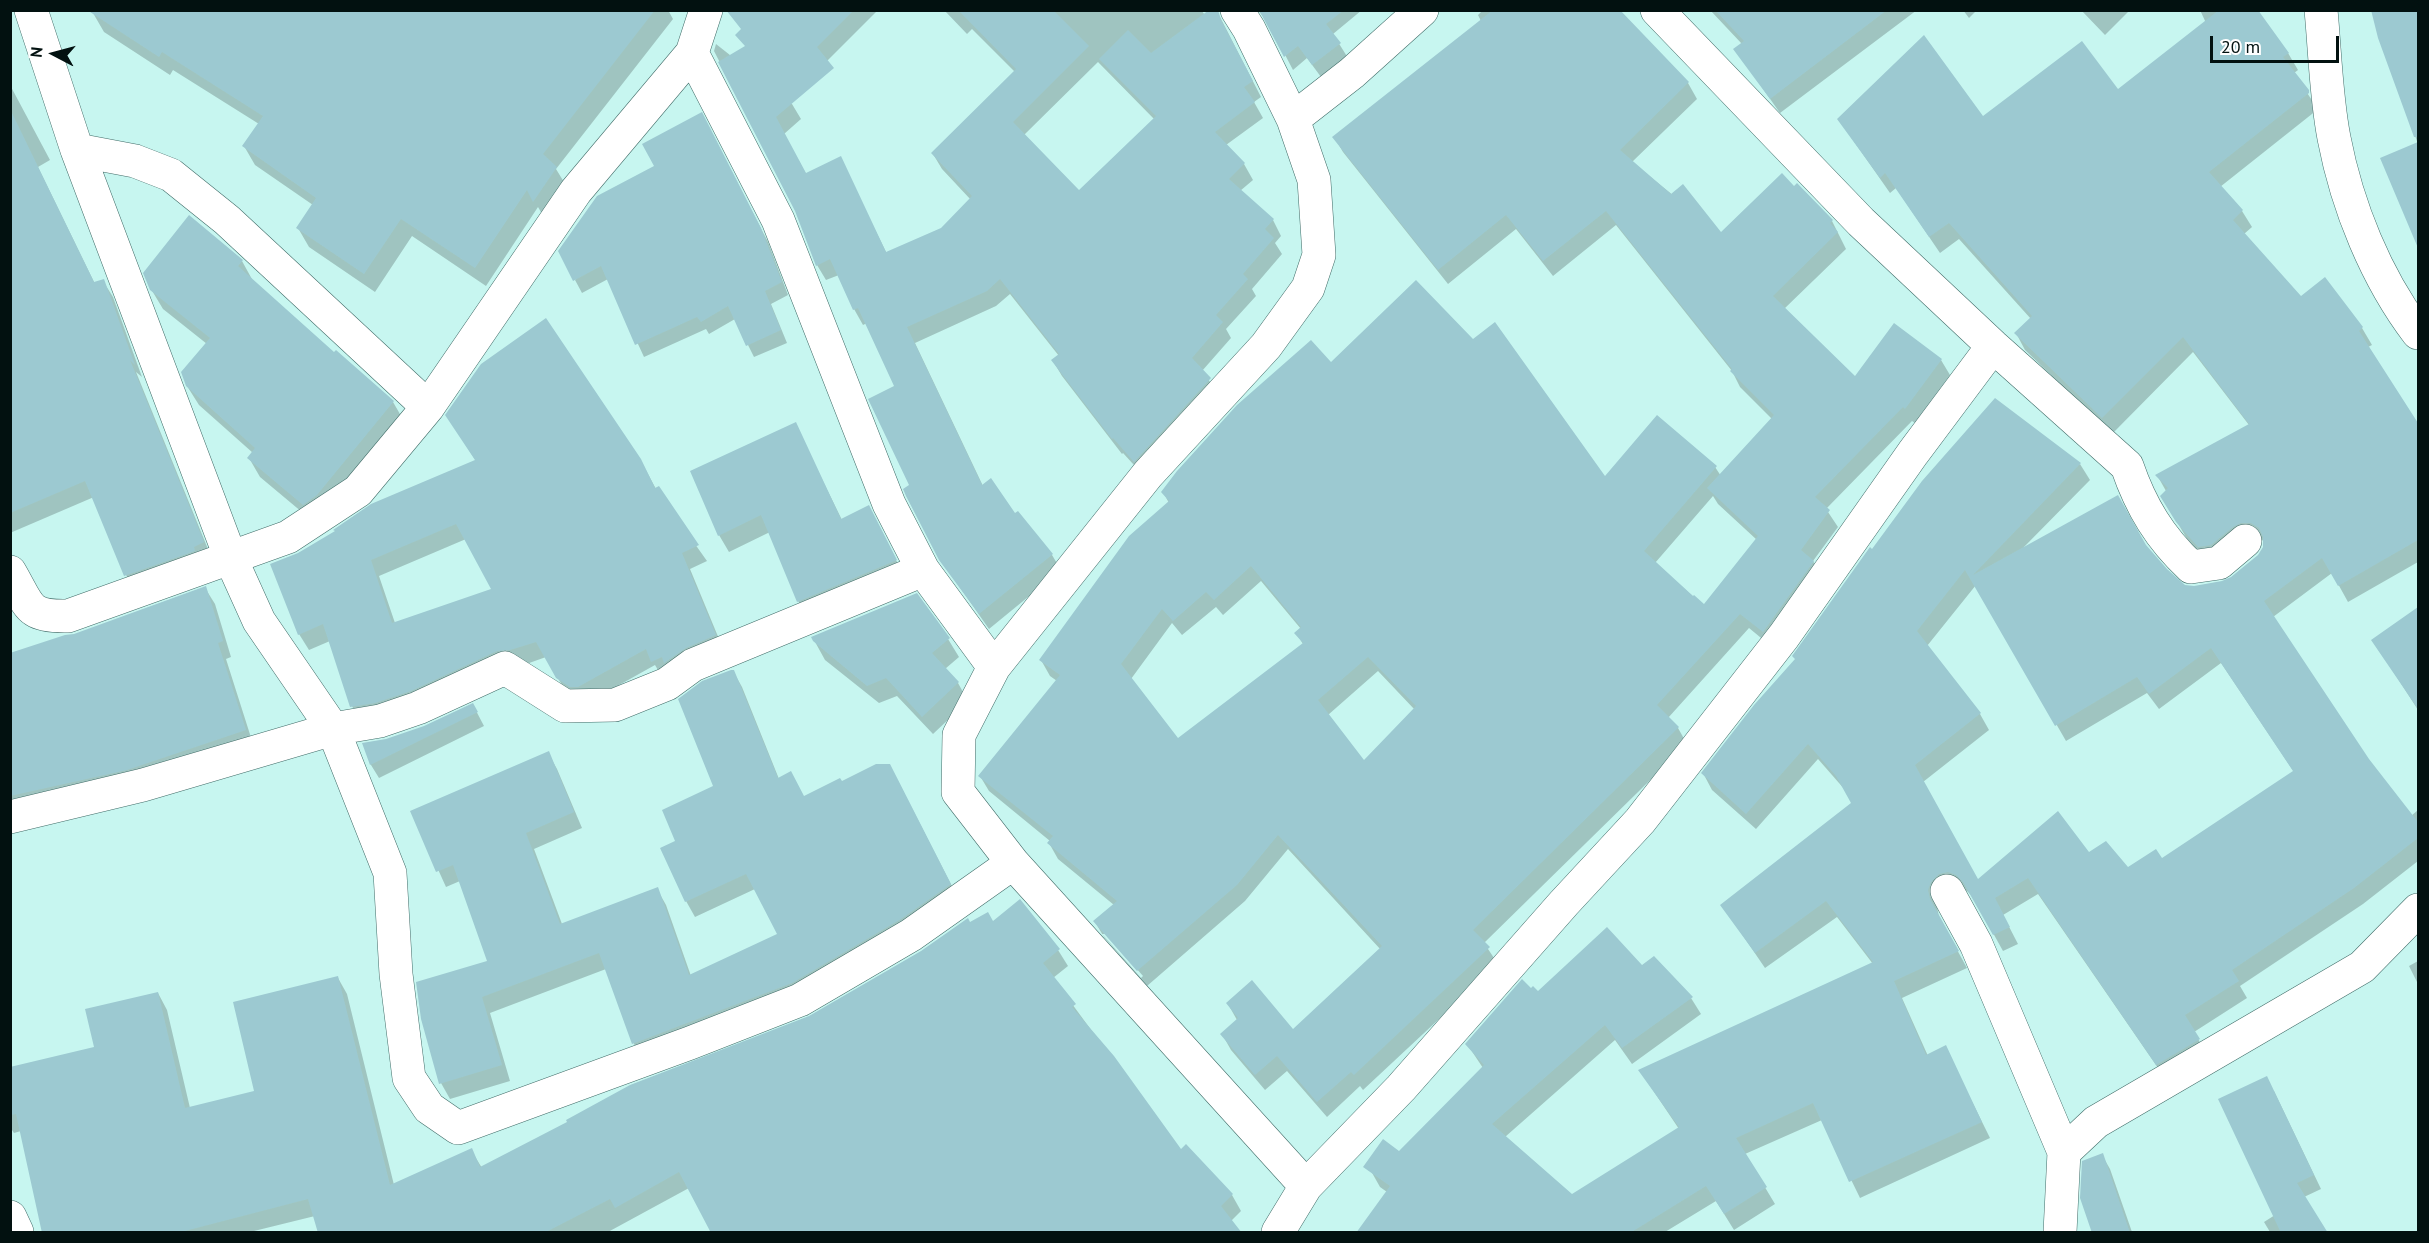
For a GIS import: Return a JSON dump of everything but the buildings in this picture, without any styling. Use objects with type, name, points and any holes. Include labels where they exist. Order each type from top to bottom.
[{"type":"street","points":[[31,10],[76,150],[231,559],[259,621],[333,729],[390,873],[396,974],[409,1078],[429,1108],[458,1128],[800,1000],[911,935],[1013,863]]},
{"type":"street","points":[[10,572],[32,610],[45,617],[68,616],[288,537],[358,491],[428,407],[576,191],[692,53],[706,10]]},
{"type":"street","points":[[1238,10],[1293,119],[1314,180],[1319,255],[1308,288],[1266,346],[1148,474],[994,668],[958,735],[958,792],[1013,863],[1306,1186]]},
{"type":"street","points":[[1293,119],[1352,73],[1422,10]]},
{"type":"street","points":[[1657,10],[1861,222],[1993,346],[2127,466],[2133,484],[2152,522],[2168,545],[2191,567],[2219,563],[2245,541]]},
{"type":"street","points":[[2321,10],[2334,137],[2358,227],[2404,315],[2418,333]]},
{"type":"street","points":[[692,53],[778,220],[889,504],[923,570],[994,668]]},
{"type":"street","points":[[76,150],[135,161],[171,175],[227,220],[428,407]]},
{"type":"street","points":[[1278,1233],[1306,1186],[1401,1088],[1564,903],[1640,821],[1784,636],[1913,453],[1993,346]]},
{"type":"street","points":[[10,817],[144,785],[333,729],[380,721],[418,708],[505,668],[565,706],[615,705],[667,684],[693,665],[923,570]]},
{"type":"street","points":[[1947,891],[1976,944],[2064,1152],[2060,1233]]},
{"type":"street","points":[[2064,1152],[2096,1122],[2362,967],[2418,910]]},
{"type":"street","points":[[10,1217],[16,1233]]}]
